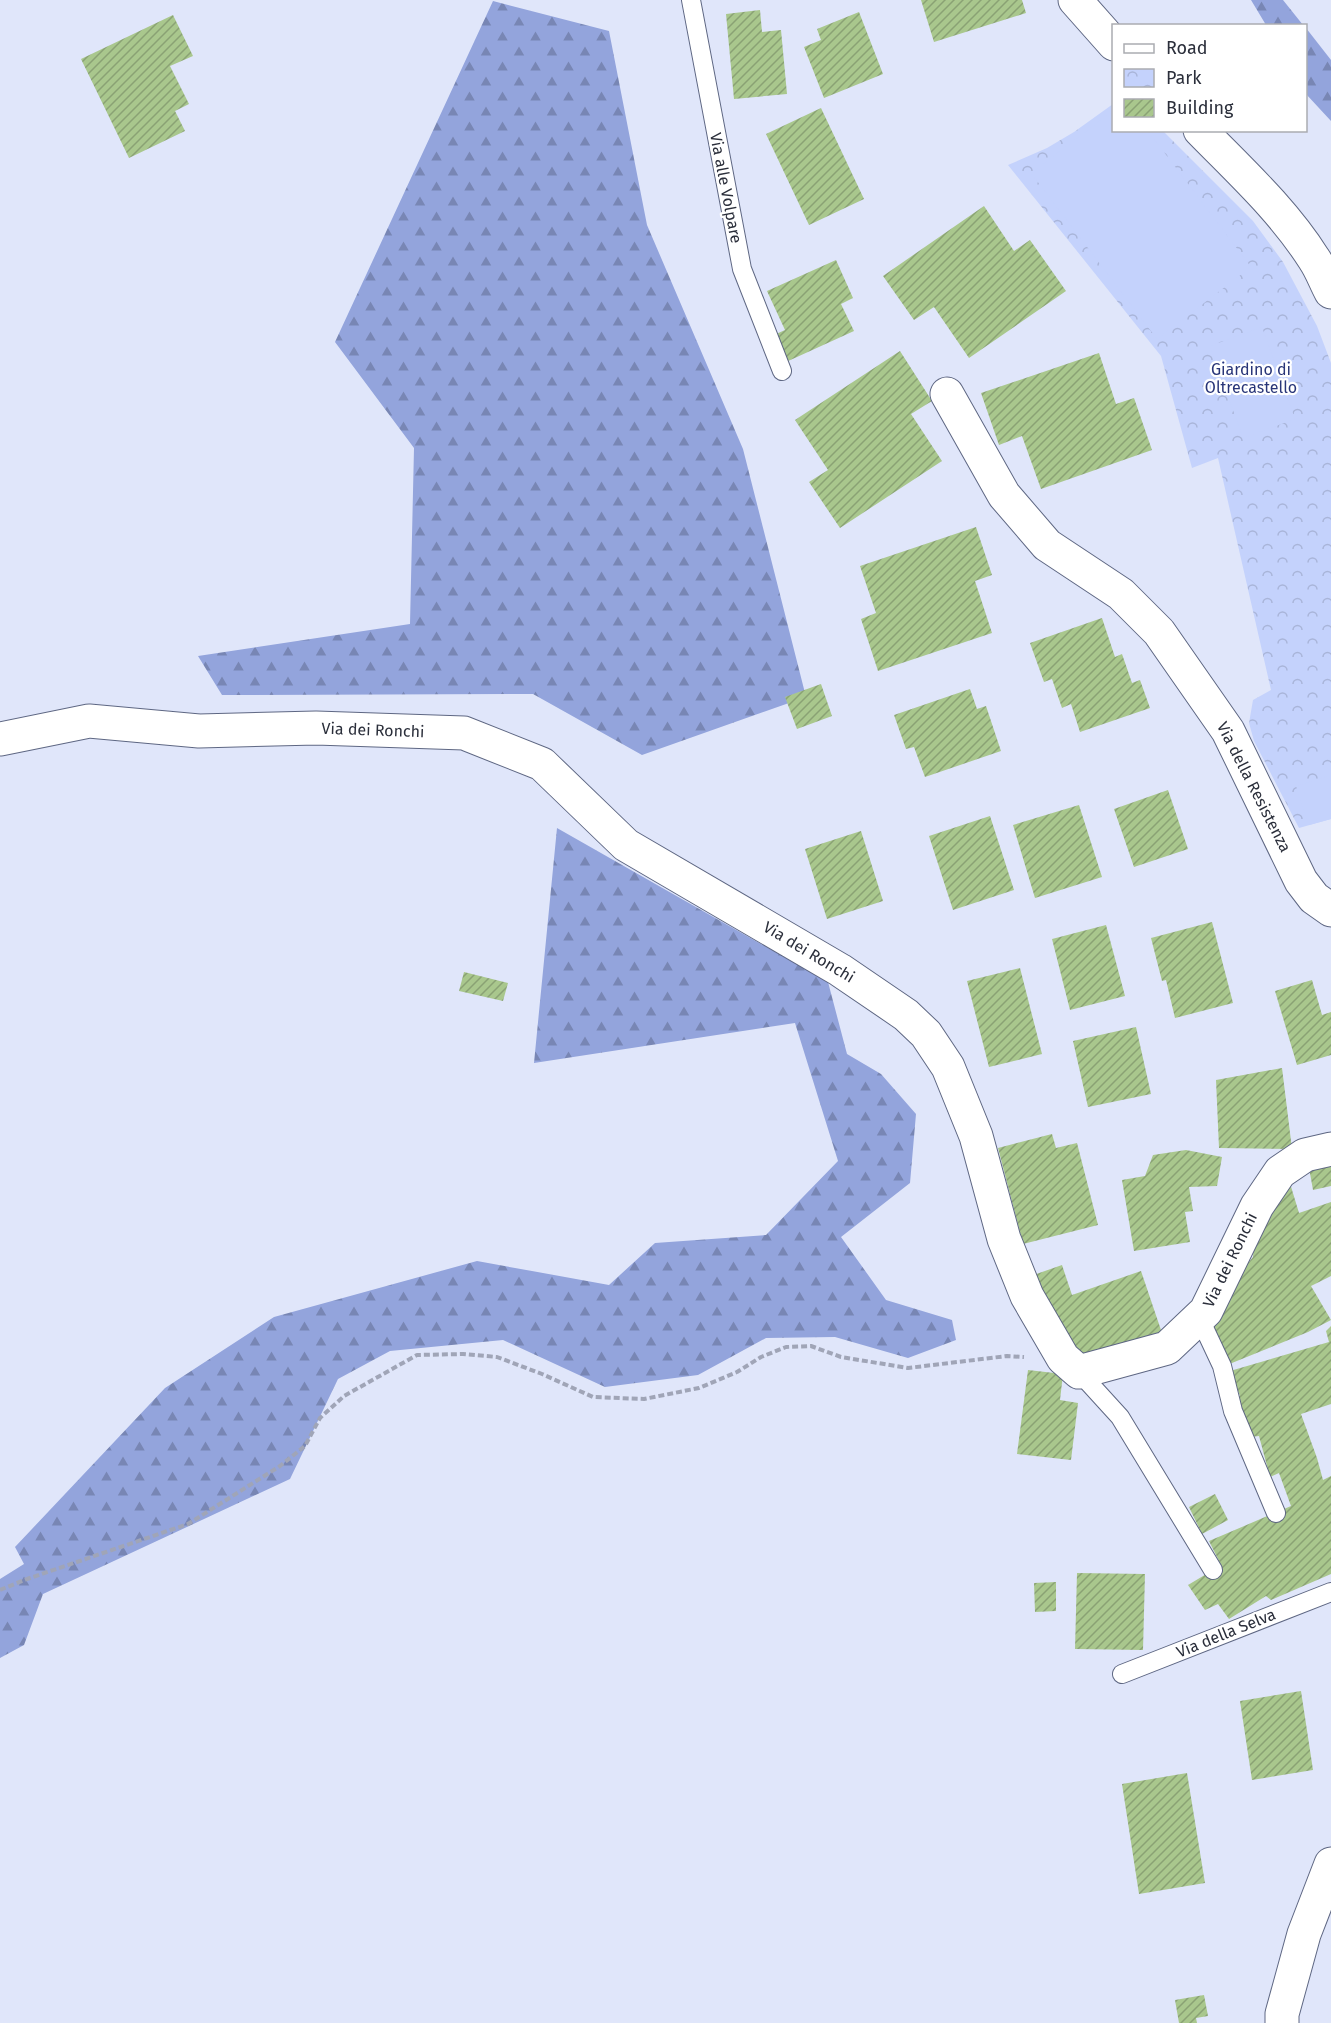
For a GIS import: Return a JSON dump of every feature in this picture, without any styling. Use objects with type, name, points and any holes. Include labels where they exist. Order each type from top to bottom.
[{"type":"street","points":[[1075,0],[1112,43]]},
{"type":"street","points":[[1202,132],[1290,225],[1315,260],[1331,292]]},
{"type":"street","name":"Via della Resistenza","points":[[947,394],[1004,495],[1047,545],[1121,594],[1159,632],[1228,731],[1301,881],[1314,898],[1331,910]]},
{"type":"street","name":"Via dei Ronchi","points":[[0,739],[89,721],[199,731],[316,728],[464,733],[542,764],[626,845],[840,970],[906,1015],[926,1034],[948,1067],[976,1136],[1004,1239],[1028,1296],[1071,1365],[1167,1348],[1206,1311],[1257,1206],[1280,1172],[1305,1155],[1331,1149]]},
{"type":"street","points":[[1282,2023],[1282,2014],[1304,1934],[1331,1864]]},
{"type":"lane","name":"Via alle Volpare","points":[[691,0],[741,261],[782,371]]},
{"type":"lane","points":[[1199,1317],[1222,1366],[1233,1411],[1276,1513]]},
{"type":"lane","points":[[1071,1365],[1120,1417],[1213,1570]]},
{"type":"lane","name":"Via della Selva","points":[[1122,1674],[1261,1618],[1319,1591]]},
{"type":"lane","points":[[1240,1613],[1261,1618]]},
{"type":"path","points":[[0,1590],[188,1524],[280,1466],[305,1446],[320,1418],[344,1396],[417,1355],[463,1354],[497,1357],[593,1397],[644,1399],[699,1388],[786,1347],[811,1346],[841,1357],[908,1368],[1007,1356],[1071,1365]]},
{"type":"green space","points":[[1251,0],[1283,0],[1302,24],[1265,24]]},
{"type":"green space","points":[[493,1],[609,31],[647,225],[743,449],[806,697],[642,755],[533,694],[222,695],[198,656],[410,624],[414,448],[335,342]]},
{"type":"green space","points":[[1307,29],[1331,60],[1331,121],[1307,95]]},
{"type":"green space","name":"Giardino di Oltrecastello","points":[[1112,105],[1112,132],[1164,132],[1253,221],[1283,262],[1317,326],[1331,363],[1331,819],[1299,828],[1254,741],[1249,723],[1253,700],[1271,690],[1218,458],[1192,468],[1161,356],[1008,165],[1047,148]]},
{"type":"green space","points":[[1112,112],[1112,132],[1149,132],[1251,267],[1157,339],[1031,173]]},
{"type":"green space","points":[[1262,327],[1295,419],[1243,438],[1210,346]]},
{"type":"green space","points":[[1331,775],[1331,819],[1309,825],[1296,786]]},
{"type":"green space","points":[[557,828],[828,982],[847,1054],[881,1074],[916,1114],[910,1183],[841,1237],[886,1300],[952,1320],[956,1340],[908,1358],[835,1337],[766,1338],[698,1375],[605,1387],[503,1340],[390,1351],[338,1379],[290,1479],[43,1594],[24,1645],[0,1658],[0,1579],[24,1564],[15,1547],[165,1388],[274,1317],[477,1261],[609,1285],[655,1243],[766,1235],[838,1161],[795,1023],[534,1063]]},
{"type":"building","points":[[921,0],[1022,0],[1026,13],[934,42]]},
{"type":"building","points":[[760,10],[762,32],[781,30],[787,94],[734,99],[726,14]]},
{"type":"building","points":[[859,12],[883,74],[824,98],[804,47],[821,40],[817,29]]},
{"type":"building","points":[[173,15],[193,56],[170,66],[189,104],[175,111],[185,131],[129,158],[81,59]]},
{"type":"building","points":[[821,108],[864,199],[809,225],[766,134]]},
{"type":"building","points":[[984,206],[1014,251],[1030,240],[1066,291],[969,358],[934,307],[914,320],[883,276]]},
{"type":"building","points":[[836,260],[853,298],[841,304],[854,331],[786,362],[774,335],[785,330],[767,291]]},
{"type":"building","points":[[900,351],[932,401],[911,414],[942,461],[840,528],[809,482],[828,470],[795,420]]},
{"type":"building","points":[[1099,353],[1116,404],[1134,398],[1152,450],[1041,489],[1022,436],[999,445],[981,393]]},
{"type":"building","points":[[976,527],[992,575],[975,581],[992,633],[878,671],[861,619],[876,613],[860,566]]},
{"type":"building","points":[[1102,618],[1115,657],[1122,654],[1132,683],[1140,680],[1150,708],[1080,732],[1071,704],[1062,708],[1052,679],[1044,682],[1030,643]]},
{"type":"building","points":[[821,684],[832,716],[797,729],[785,697]]},
{"type":"building","points":[[970,689],[977,709],[986,706],[1001,751],[925,777],[914,747],[906,749],[894,715]]},
{"type":"building","points":[[1168,790],[1188,849],[1134,867],[1114,809]]},
{"type":"building","points":[[1079,805],[1102,877],[1035,898],[1013,825]]},
{"type":"building","points":[[990,816],[1014,890],[953,910],[929,836]]},
{"type":"building","points":[[861,831],[883,901],[827,919],[805,849]]},
{"type":"building","points":[[1212,922],[1233,1003],[1175,1018],[1166,980],[1162,981],[1151,938]]},
{"type":"building","points":[[1106,925],[1125,996],[1070,1010],[1052,939]]},
{"type":"building","points":[[1020,968],[1042,1054],[989,1067],[967,981]]},
{"type":"building","points":[[464,972],[508,983],[503,1001],[459,991]]},
{"type":"building","points":[[1312,980],[1322,1015],[1331,1012],[1331,1055],[1297,1065],[1275,991]]},
{"type":"building","points":[[1136,1027],[1151,1094],[1088,1107],[1073,1041]]},
{"type":"building","points":[[1282,1068],[1292,1149],[1219,1148],[1216,1080]]},
{"type":"building","points":[[1052,1134],[1056,1148],[1077,1143],[1098,1225],[1023,1244],[998,1148]]},
{"type":"building","points":[[1186,1150],[1222,1157],[1217,1186],[1189,1187],[1193,1211],[1185,1212],[1190,1242],[1134,1251],[1122,1180],[1145,1176],[1153,1155]]},
{"type":"building","points":[[1308,1162],[1331,1163],[1331,1186],[1313,1190]]},
{"type":"building","points":[[1289,1180],[1299,1213],[1331,1202],[1331,1276],[1311,1286],[1331,1320],[1308,1332],[1227,1365],[1207,1328],[1227,1289],[1253,1257],[1254,1238]]},
{"type":"building","points":[[1062,1265],[1072,1295],[1141,1271],[1162,1333],[1093,1357],[1064,1354],[1025,1278]]},
{"type":"building","points":[[1331,1326],[1331,1404],[1301,1414],[1323,1480],[1331,1476],[1331,1574],[1271,1600],[1266,1596],[1229,1619],[1218,1604],[1205,1610],[1188,1585],[1222,1567],[1209,1541],[1291,1506],[1279,1473],[1270,1477],[1259,1436],[1251,1437],[1235,1398],[1240,1396],[1230,1371],[1329,1342],[1326,1331]]},
{"type":"building","points":[[1028,1370],[1063,1374],[1060,1400],[1078,1403],[1071,1460],[1017,1454]]},
{"type":"building","points":[[1215,1494],[1228,1520],[1202,1534],[1189,1507]]},
{"type":"building","points":[[1077,1573],[1145,1574],[1143,1650],[1075,1649]]},
{"type":"building","points":[[1056,1582],[1056,1611],[1035,1612],[1034,1583]]},
{"type":"building","points":[[1301,1691],[1313,1770],[1252,1780],[1240,1701]]},
{"type":"building","points":[[1187,1773],[1205,1883],[1139,1894],[1122,1784]]},
{"type":"building","points":[[1204,1995],[1208,2016],[1196,2018],[1197,2023],[1179,2023],[1175,2000]]}]
